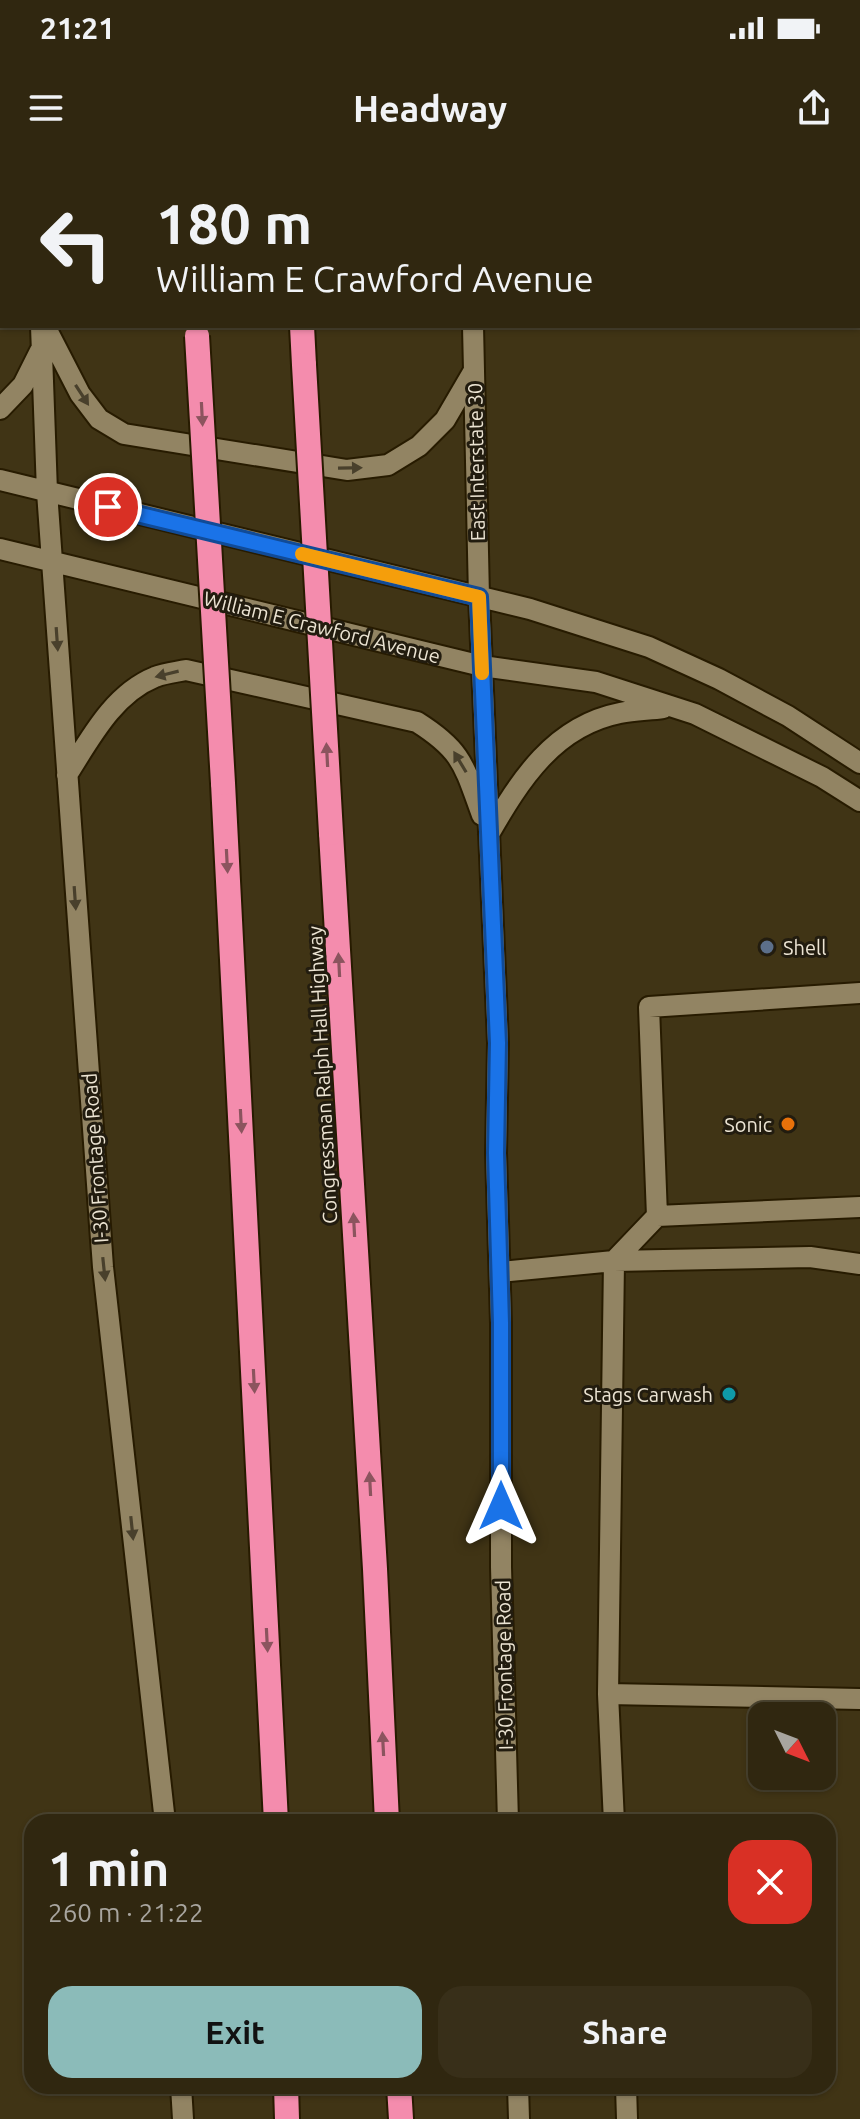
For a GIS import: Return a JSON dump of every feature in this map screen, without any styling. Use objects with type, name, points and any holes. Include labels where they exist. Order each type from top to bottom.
[{"type":"highway","name":"Congressman Ralph Hall Highway","points":[[302,328],[387,1814]]},
{"type":"highway","points":[[197,331],[276,1814]]},
{"type":"highway","points":[[286,2094],[287,2119]]},
{"type":"highway","points":[[399,2094],[401,2119]]},
{"type":"main road","points":[[43,328],[47,492]]},
{"type":"main road","points":[[44,328],[80,394],[99,419],[124,434],[347,470],[388,465],[419,446],[445,420],[474,370]]},
{"type":"main road","name":"East Interstate 30","points":[[473,328],[479,597]]},
{"type":"main road","points":[[0,409],[23,385],[42,348]]},
{"type":"main road","points":[[0,480],[530,609],[649,647],[719,679],[788,716],[860,763]]},
{"type":"main road","name":"I-30 Frontage Road","points":[[47,492],[103,1267],[164,1814]]},
{"type":"main road","name":"William E Crawford Avenue","points":[[0,549],[482,666],[596,682],[695,714],[822,777],[860,801]]},
{"type":"main road","name":"I-30 Frontage Road","points":[[479,597],[498,1043],[496,1153],[500,1272],[501,1567],[508,1814]]},
{"type":"main road","points":[[67,775],[101,723],[128,692],[155,676],[186,670],[417,722],[444,739],[463,762],[489,834]]},
{"type":"main road","points":[[489,834],[530,769],[568,735],[586,724],[619,713],[673,707]]},
{"type":"main road","points":[[657,1216],[649,1007],[860,993]]},
{"type":"main road","points":[[614,1814],[608,1694],[614,1261],[657,1216],[860,1207]]},
{"type":"main road","points":[[500,1272],[614,1261],[810,1257],[860,1264]]},
{"type":"main road","points":[[608,1694],[860,1699]]},
{"type":"main road","points":[[181,2094],[183,2119]]},
{"type":"main road","points":[[518,2094],[519,2119]]},
{"type":"main road","points":[[626,2094],[627,2119]]},
{"type":"slow traffic","points":[[302,554],[479,597],[482,673]]},
{"type":"place","name":"Shell","points":[[767,947]]},
{"type":"place","name":"Sonic","points":[[788,1124]]},
{"type":"place","name":"Stags Carwash","points":[[729,1394]]},
{"type":"route","points":[[108,507],[479,597],[498,1043],[496,1153],[501,1323],[501,1506]]}]
